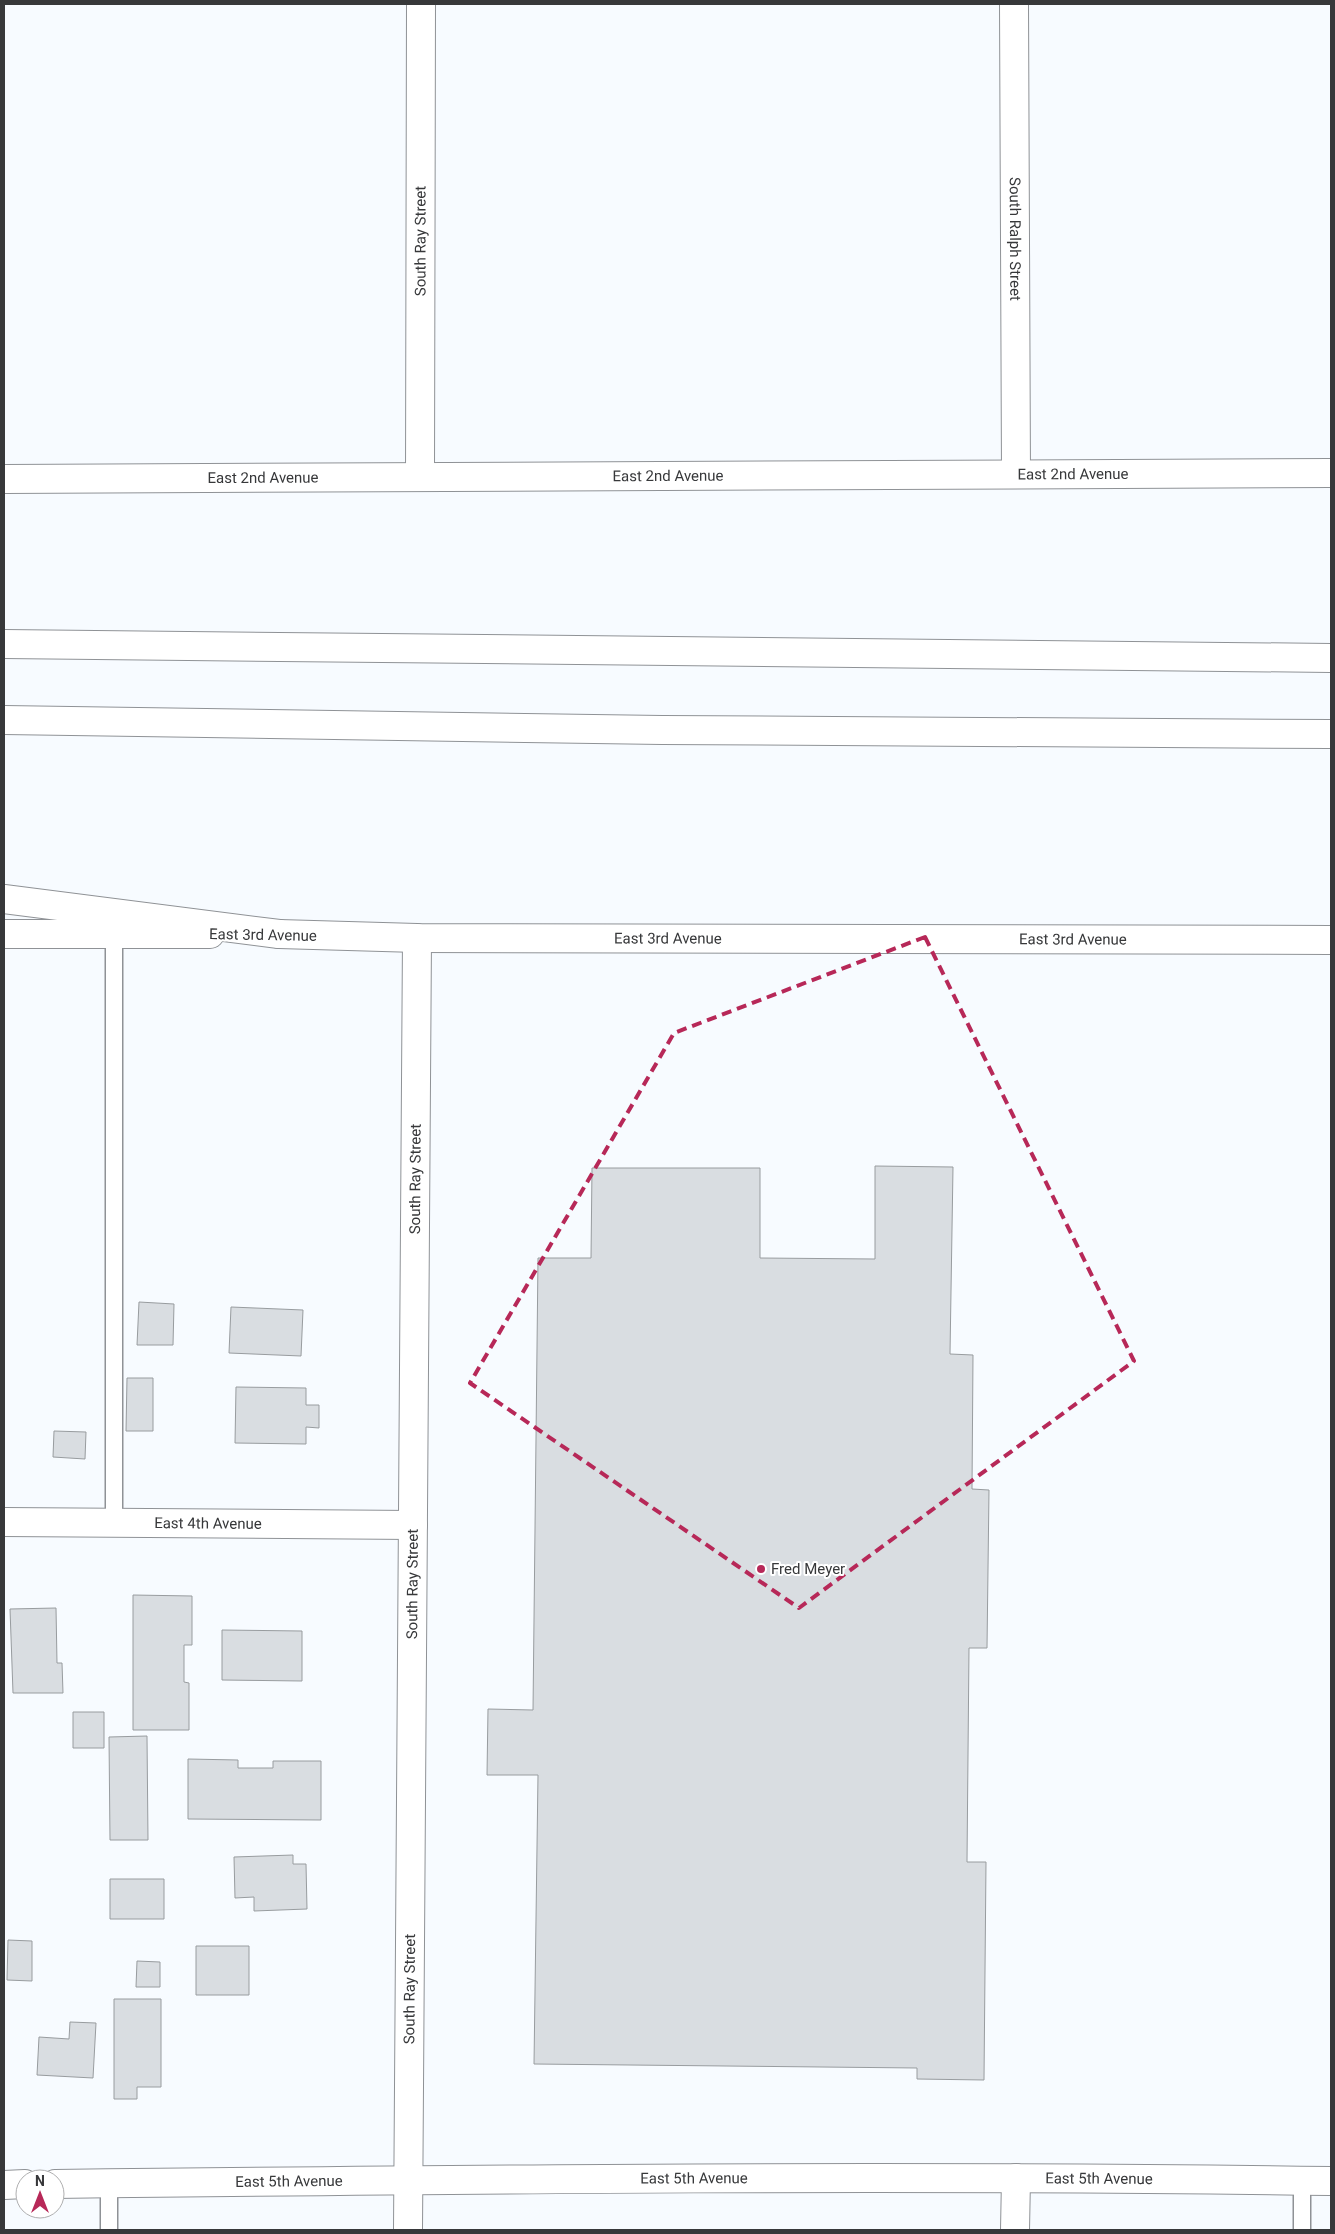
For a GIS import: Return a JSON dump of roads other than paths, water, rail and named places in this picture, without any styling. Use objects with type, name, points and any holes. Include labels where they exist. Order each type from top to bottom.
[{"type":"main road","name":"South Ray Street","points":[[420,477],[421,4]]},
{"type":"main road","name":"South Ralph Street","points":[[1014,4],[1016,474]]},
{"type":"main road","name":"East 2nd Avenue","points":[[4,479],[1331,472]]},
{"type":"main road","points":[[4,644],[1331,658]]},
{"type":"main road","points":[[4,720],[662,730],[1331,734]]},
{"type":"main road","points":[[4,900],[279,934]]},
{"type":"main road","name":"East 3rd Avenue","points":[[4,934],[279,934],[417,938],[1331,940]]},
{"type":"main road","name":"South Ray Street","points":[[408,2230],[417,938]]},
{"type":"main road","name":"East 4th Avenue","points":[[4,1522],[413,1525]]},
{"type":"main road","points":[[1015,2230],[1016,2178]]},
{"type":"main road","name":"East 5th Avenue","points":[[65,2184],[409,2180],[1016,2178],[1331,2180]]},
{"type":"lane","points":[[114,934],[114,1523]]},
{"type":"lane","points":[[1302,2180],[1302,2230]]},
{"type":"lane","points":[[108,2230],[109,2184]]},
{"type":"place","name":"Fred Meyer","points":[[761,1569]]}]
